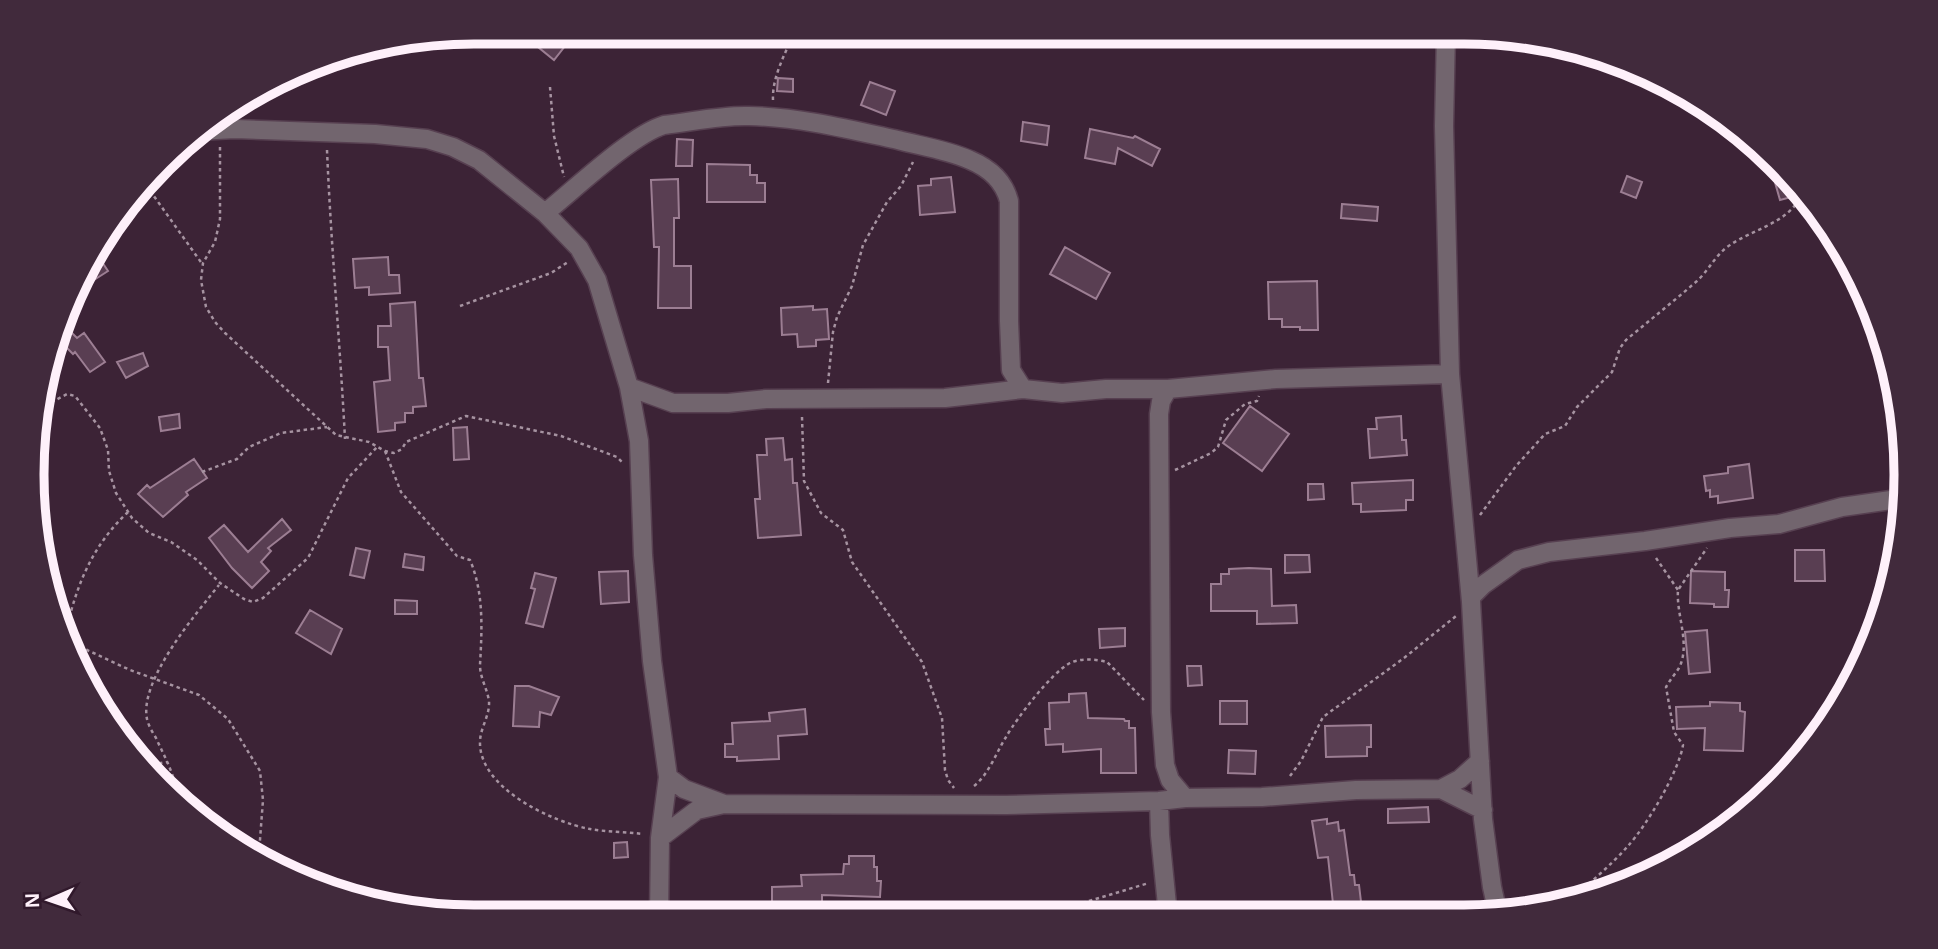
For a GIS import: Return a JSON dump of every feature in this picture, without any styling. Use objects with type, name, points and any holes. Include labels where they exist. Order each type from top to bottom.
[{"type":"street","points":[[1446,44],[1444,126],[1450,373],[1471,600],[1483,810],[1496,904]]},
{"type":"street","points":[[545,213],[652,128],[664,125],[745,115],[774,117],[829,124],[971,160],[999,178],[1006,191],[1010,223],[1008,268],[1012,370],[1023,389]]},
{"type":"street","points":[[216,130],[375,134],[427,139],[453,147],[479,160],[545,213],[579,248],[597,280],[629,387],[639,441],[643,555],[652,661],[668,777],[660,837],[659,905]]},
{"type":"street","points":[[629,387],[673,403],[728,404],[802,399],[945,398],[1023,389],[1062,393],[1106,389],[1168,389],[1264,380],[1450,373]]},
{"type":"street","points":[[1168,389],[1158,414],[1161,712],[1167,771],[1170,780],[1185,797]]},
{"type":"street","points":[[1471,600],[1483,584],[1518,560],[1549,552],[1644,541],[1708,530],[1779,524],[1842,507],[1893,500]]},
{"type":"street","points":[[660,837],[697,810],[724,804],[956,800],[1154,801],[1185,797],[1441,789],[1460,779],[1480,761]]},
{"type":"street","points":[[1167,771],[1154,801],[1167,905]]},
{"type":"street","points":[[668,777],[684,789],[724,804]]},
{"type":"street","points":[[1441,789],[1483,810]]},
{"type":"path","points":[[774,117],[773,92],[778,69],[789,44]]},
{"type":"path","points":[[550,87],[554,136],[560,167],[570,193]]},
{"type":"path","points":[[220,130],[220,219],[215,242],[203,265],[201,280],[206,307],[215,322],[336,435],[394,453],[402,449],[406,442],[466,416],[561,436],[590,446],[617,457],[640,478]]},
{"type":"path","points":[[327,132],[330,225],[339,313],[345,439]]},
{"type":"path","points":[[828,399],[831,352],[837,317],[852,286],[863,245],[887,202],[905,179],[918,145]]},
{"type":"path","points":[[150,191],[203,265]]},
{"type":"path","points":[[1466,535],[1516,466],[1545,434],[1564,426],[1577,407],[1612,372],[1620,348],[1626,340],[1700,278],[1717,255],[1728,246],[1783,216],[1797,203]]},
{"type":"path","points":[[460,306],[551,273],[568,262],[579,248]]},
{"type":"path","points":[[1160,477],[1211,453],[1218,447],[1226,420],[1245,404],[1257,401],[1264,380]]},
{"type":"path","points":[[50,403],[67,394],[75,396],[88,409],[100,428],[108,450],[109,471],[116,493],[128,512],[149,533],[172,542],[197,560],[219,583],[253,602],[263,598],[308,558],[348,478],[378,446]]},
{"type":"path","points":[[802,399],[804,481],[821,513],[843,530],[852,562],[910,641],[922,662],[942,718],[944,759],[956,800],[978,783],[1015,724],[1046,684],[1068,664],[1081,660],[1107,662],[1147,703],[1161,712]]},
{"type":"path","points":[[202,472],[237,459],[249,447],[281,433],[327,427]]},
{"type":"path","points":[[385,451],[401,492],[457,556],[470,560],[474,569],[481,599],[480,672],[489,698],[480,741],[485,765],[498,783],[542,812],[592,830],[660,837]]},
{"type":"path","points":[[69,618],[75,592],[92,558],[109,530],[128,512]]},
{"type":"path","points":[[1678,590],[1707,549],[1708,530]]},
{"type":"path","points":[[1582,889],[1629,845],[1667,787],[1684,745],[1674,733],[1666,687],[1681,659],[1683,636],[1678,590],[1644,541]]},
{"type":"path","points":[[177,786],[147,719],[147,705],[153,678],[219,583]]},
{"type":"path","points":[[1276,796],[1301,761],[1323,717],[1404,658],[1471,600]]},
{"type":"path","points":[[78,642],[87,650],[199,695],[228,719],[260,771],[263,800],[259,848]]},
{"type":"path","points":[[155,764],[168,762]]},
{"type":"path","points":[[1076,905],[1163,879]]},
{"type":"building","points":[[540,44],[567,44],[554,60],[538,47]]},
{"type":"building","points":[[778,78],[793,79],[793,92],[777,91]]},
{"type":"building","points":[[870,82],[895,91],[886,115],[861,105]]},
{"type":"building","points":[[1023,122],[1049,126],[1047,145],[1021,141]]},
{"type":"building","points":[[1090,129],[1133,138],[1135,136],[1160,149],[1152,166],[1118,148],[1115,164],[1085,158]]},
{"type":"building","points":[[677,139],[693,140],[692,166],[676,166]]},
{"type":"building","points":[[707,164],[750,165],[750,175],[757,175],[757,183],[765,183],[765,202],[707,202]]},
{"type":"building","points":[[1627,176],[1642,182],[1636,198],[1621,192]]},
{"type":"building","points":[[951,177],[955,212],[920,215],[918,186],[931,185],[931,179]]},
{"type":"building","points":[[1776,178],[1792,197],[1780,200],[1774,179]]},
{"type":"building","points":[[678,179],[679,218],[674,218],[674,266],[691,266],[691,308],[658,308],[659,247],[654,247],[651,180]]},
{"type":"building","points":[[1342,204],[1378,207],[1377,221],[1341,218]]},
{"type":"building","points":[[1065,247],[1110,273],[1096,299],[1050,274]]},
{"type":"building","points":[[388,257],[389,275],[399,275],[400,293],[369,295],[369,287],[355,288],[353,259]]},
{"type":"building","points":[[101,260],[108,271],[94,280],[92,277]]},
{"type":"building","points":[[1317,281],[1318,330],[1282,327],[1282,319],[1269,319],[1268,282]]},
{"type":"building","points":[[415,302],[419,378],[423,378],[426,406],[413,407],[413,413],[405,413],[405,422],[395,423],[395,430],[378,432],[374,382],[390,380],[388,347],[378,347],[378,326],[391,326],[390,304]]},
{"type":"building","points":[[813,306],[813,310],[827,309],[829,339],[816,340],[816,346],[798,347],[797,334],[782,335],[781,308]]},
{"type":"building","points":[[71,332],[77,338],[84,333],[105,362],[90,372],[75,352],[73,354],[64,345]]},
{"type":"building","points":[[143,353],[148,366],[126,378],[117,362]]},
{"type":"building","points":[[1250,406],[1289,434],[1262,471],[1223,443]]},
{"type":"building","points":[[179,414],[180,428],[161,431],[159,417]]},
{"type":"building","points":[[1401,416],[1402,440],[1406,440],[1407,455],[1370,458],[1368,429],[1377,429],[1376,418]]},
{"type":"building","points":[[467,427],[469,459],[454,460],[453,428]]},
{"type":"building","points":[[783,438],[785,460],[792,459],[793,483],[797,483],[801,535],[758,538],[755,499],[760,499],[757,455],[767,455],[766,439]]},
{"type":"building","points":[[194,459],[207,478],[186,492],[188,495],[163,517],[138,494],[147,485],[150,488]]},
{"type":"building","points":[[1749,464],[1753,498],[1718,503],[1718,496],[1710,497],[1710,490],[1706,491],[1704,476],[1728,473],[1728,467]]},
{"type":"building","points":[[1413,480],[1413,500],[1406,500],[1406,510],[1361,512],[1361,504],[1353,504],[1352,483]]},
{"type":"building","points":[[1308,484],[1323,484],[1324,499],[1308,500]]},
{"type":"building","points":[[282,519],[291,530],[268,548],[271,551],[261,562],[269,571],[252,588],[232,568],[209,538],[224,525],[248,552]]},
{"type":"building","points":[[356,548],[370,551],[364,578],[350,575]]},
{"type":"building","points":[[1795,550],[1824,550],[1825,581],[1795,581]]},
{"type":"building","points":[[405,554],[424,557],[423,570],[403,567]]},
{"type":"building","points":[[1285,555],[1309,555],[1310,572],[1285,573]]},
{"type":"building","points":[[1229,569],[1271,569],[1272,606],[1296,605],[1297,623],[1257,624],[1257,611],[1211,611],[1211,584],[1221,584],[1221,574],[1229,574]]},
{"type":"building","points":[[628,571],[629,602],[601,604],[599,572]]},
{"type":"building","points":[[1691,571],[1725,572],[1725,590],[1729,590],[1728,607],[1690,603]]},
{"type":"building","points":[[535,573],[556,578],[543,627],[526,623],[535,589],[531,588]]},
{"type":"building","points":[[395,600],[417,601],[417,614],[395,614]]},
{"type":"building","points":[[310,610],[342,629],[331,654],[296,633]]},
{"type":"building","points":[[1125,628],[1125,646],[1100,648],[1099,629]]},
{"type":"building","points":[[1707,630],[1710,672],[1689,674],[1685,632]]},
{"type":"building","points":[[1187,666],[1201,666],[1202,685],[1188,686]]},
{"type":"building","points":[[515,686],[529,686],[559,697],[551,715],[540,712],[539,727],[513,726]]},
{"type":"building","points":[[1086,693],[1088,718],[1124,719],[1129,721],[1129,728],[1135,728],[1136,773],[1101,773],[1101,749],[1063,752],[1063,744],[1046,745],[1045,729],[1050,729],[1049,703],[1069,702],[1069,694]]},
{"type":"building","points":[[1220,701],[1247,701],[1247,724],[1220,724]]},
{"type":"building","points":[[1710,702],[1740,703],[1740,711],[1745,712],[1743,751],[1704,750],[1705,728],[1677,729],[1676,707],[1710,706]]},
{"type":"building","points":[[805,709],[807,734],[778,736],[779,759],[737,761],[737,757],[725,757],[725,744],[733,744],[732,723],[770,721],[769,713]]},
{"type":"building","points":[[1371,725],[1371,747],[1367,747],[1367,756],[1326,757],[1325,726]]},
{"type":"building","points":[[1229,750],[1256,751],[1255,774],[1228,773]]},
{"type":"building","points":[[1428,807],[1429,822],[1388,823],[1388,809]]},
{"type":"building","points":[[1327,819],[1327,824],[1338,822],[1339,831],[1344,830],[1350,875],[1354,875],[1355,885],[1359,885],[1361,905],[1333,905],[1328,857],[1318,858],[1312,821]]},
{"type":"building","points":[[627,842],[628,857],[614,858],[614,843]]},
{"type":"building","points":[[849,856],[874,856],[877,881],[881,881],[880,897],[822,895],[822,902],[817,902],[817,905],[772,905],[772,887],[802,886],[801,875],[843,874],[844,864],[849,864]]}]
